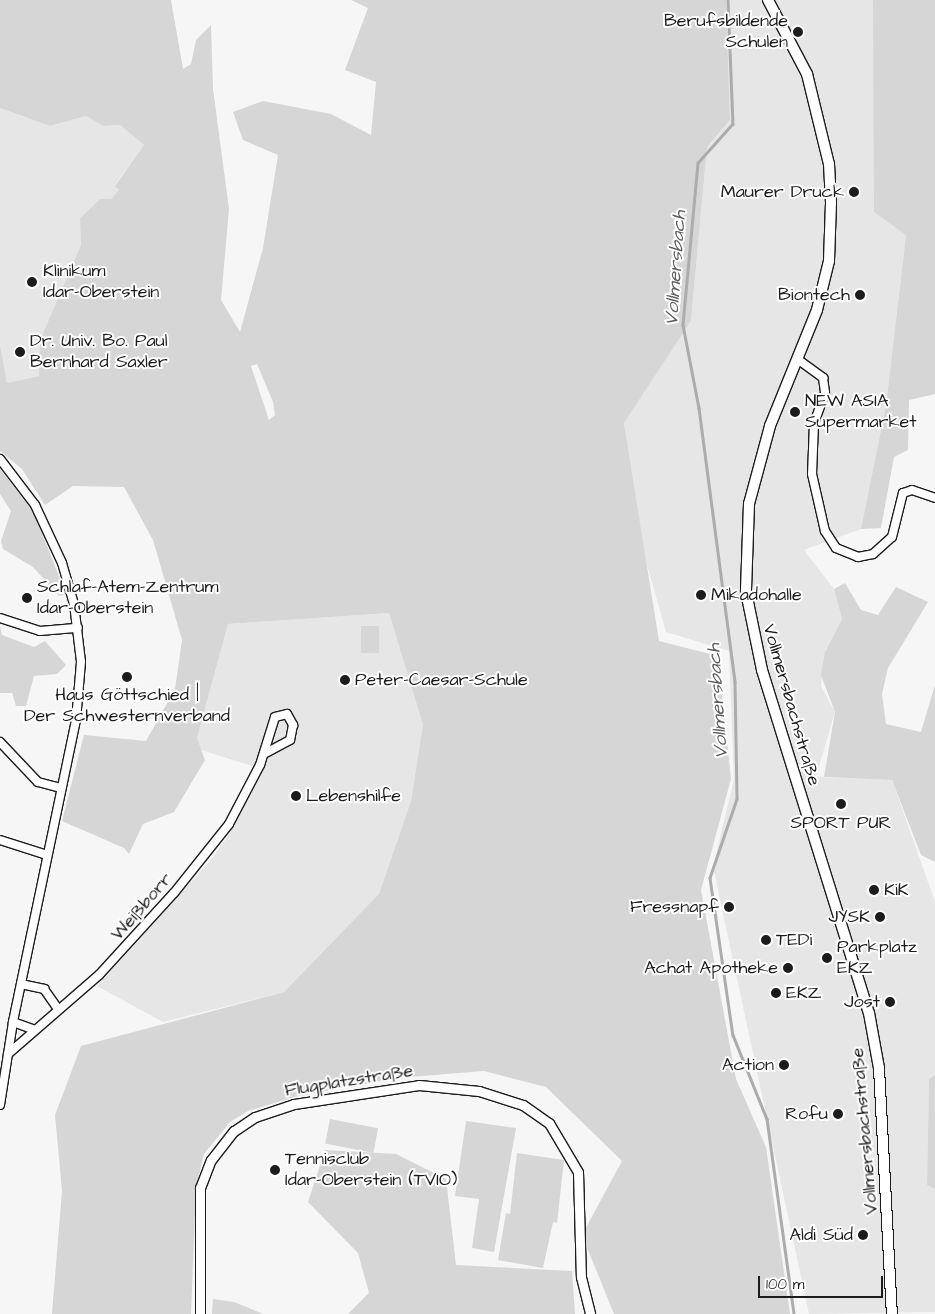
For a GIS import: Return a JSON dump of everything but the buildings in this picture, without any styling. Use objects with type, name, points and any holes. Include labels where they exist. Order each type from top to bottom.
[{"type":"main road","name":"Vollmersbachstraße","points":[[768,0],[807,74],[829,164],[829,261],[800,361],[770,426],[754,485],[746,533],[746,592],[762,670],[869,1013],[879,1068],[892,1314]]},
{"type":"street","points":[[800,361],[823,378],[825,393],[814,423],[812,474],[825,531],[836,548],[858,557],[873,554],[892,537],[903,493],[912,490],[935,498]]},
{"type":"street","points":[[0,459],[44,521],[65,571],[78,628],[79,699],[20,984],[0,1105]]},
{"type":"street","points":[[0,618],[40,631],[78,628]]},
{"type":"street","name":"Weißborr","points":[[8,1054],[124,951],[174,893],[229,824],[266,752],[275,716],[287,714],[293,725],[290,740],[266,752]]},
{"type":"street","points":[[0,742],[38,782],[61,788]]},
{"type":"street","points":[[0,840],[47,855]]},
{"type":"street","points":[[20,984],[44,989],[58,1009]]},
{"type":"street","points":[[13,1022],[35,1030]]},
{"type":"street","name":"Flugplatzstraße","points":[[200,1314],[200,1188],[211,1160],[234,1131],[255,1117],[294,1104],[419,1084],[479,1091],[523,1105],[549,1123],[578,1172],[582,1277],[590,1314]]},
{"type":"shaded area","points":[[0,0],[171,0],[183,69],[191,64],[196,40],[211,25],[213,89],[229,209],[221,300],[240,332],[263,248],[278,155],[243,140],[233,112],[263,101],[331,114],[371,135],[376,82],[345,70],[368,8],[351,0],[726,0],[730,120],[707,147],[691,321],[624,423],[659,641],[718,656],[731,779],[701,890],[736,1079],[766,1147],[790,1314],[614,1314],[582,1235],[622,1161],[546,1087],[484,1071],[397,1078],[294,1097],[248,1111],[230,1122],[204,1154],[196,1187],[191,1314],[52,1314],[62,1191],[55,1115],[81,1046],[284,992],[379,894],[411,801],[423,725],[389,613],[228,624],[197,738],[205,760],[174,812],[143,824],[129,854],[124,848],[62,821],[84,735],[146,741],[175,689],[182,640],[153,540],[124,487],[73,486],[45,505],[22,469],[0,451],[0,345],[7,383],[39,376],[40,340],[81,245],[80,218],[100,199],[111,199],[119,190],[115,186],[144,145],[120,125],[103,126],[86,116],[50,126],[0,108]],"holes":[[[257,364],[273,402],[275,415],[269,420],[251,366]]]},
{"type":"shaded area","points":[[726,0],[873,0],[877,75],[906,235],[886,405],[861,529],[804,550],[834,589],[842,619],[825,652],[821,686],[835,712],[816,777],[892,780],[935,902],[935,1075],[929,1080],[927,1185],[935,1189],[935,1312],[809,1314],[713,867],[734,779],[729,651],[666,632],[646,561],[624,423],[691,321],[707,147],[730,120]]},
{"type":"shaded area","points":[[873,0],[935,0],[935,394],[909,400],[908,450],[894,457],[881,528],[861,529],[886,405],[906,235],[874,212]]},
{"type":"shaded area","name":"Klinikum Idar-Oberstein","points":[[0,108],[50,126],[86,116],[103,126],[120,125],[144,145],[115,185],[119,190],[111,199],[100,199],[80,218],[81,245],[40,340],[39,376],[7,383],[0,345]]},
{"type":"shaded area","points":[[0,469],[34,513],[66,594],[59,596],[33,567],[3,549],[1,541],[11,511],[0,494]]},
{"type":"shaded area","points":[[845,583],[861,610],[878,615],[896,587],[928,602],[888,668],[882,694],[886,724],[921,732],[935,685],[935,862],[921,855],[892,780],[824,777],[835,712],[821,675],[825,652],[842,619],[834,589]]},
{"type":"shaded area","points":[[389,613],[423,725],[411,801],[379,895],[284,992],[163,1022],[97,986],[210,861],[230,833],[262,769],[201,750],[197,738],[228,624]]},
{"type":"shaded area","points":[[0,626],[2,635],[34,647],[45,641],[66,665],[57,674],[34,676],[26,706],[16,706],[12,693],[0,693]]},
{"type":"shaded area","points":[[361,626],[379,626],[379,653],[361,653]]},
{"type":"shaded area","points":[[935,1075],[935,1189],[927,1185],[929,1079]]},
{"type":"shaded area","points":[[330,1119],[378,1128],[373,1153],[325,1144]]},
{"type":"shaded area","points":[[466,1121],[516,1128],[494,1252],[472,1248],[479,1199],[455,1196]]},
{"type":"shaded area","points":[[325,1150],[396,1154],[446,1179],[456,1265],[572,1271],[575,1314],[348,1314],[369,1293],[358,1253],[308,1202]]},
{"type":"shaded area","points":[[517,1153],[564,1160],[557,1223],[553,1222],[543,1268],[498,1260],[506,1213],[510,1214]]},
{"type":"shaded area","points":[[213,1299],[234,1302],[263,1314],[212,1314]]},
{"type":"waterway","name":"Vollmersbach","points":[[728,0],[733,124],[698,163],[683,325],[699,408],[735,682],[737,799],[710,878],[733,1035],[767,1119],[794,1314]]},
{"type":"place","name":"Berufsbildende Schulen","points":[[798,32]]},
{"type":"place","name":"Maurer Druck","points":[[854,192]]},
{"type":"place","name":"Klinikum Idar-Oberstein","points":[[32,282]]},
{"type":"place","name":"Biontech","points":[[860,295]]},
{"type":"place","name":"Dr. Univ. Bo. Paul Bernhard Saxler","points":[[20,352]]},
{"type":"place","name":"NEW ASIA Supermarket","points":[[795,412]]},
{"type":"place","name":"Mikadohalle","points":[[701,595]]},
{"type":"place","name":"Schlaf-Atem-Zentrum Idar-Oberstein","points":[[27,598]]},
{"type":"place","name":"Haus Göttschied | Der Schwesternverband","points":[[127,677]]},
{"type":"place","name":"Peter-Caesar-Schule","points":[[345,680]]},
{"type":"place","name":"Lebenshilfe","points":[[296,796]]},
{"type":"place","name":"SPORT PUR","points":[[841,804]]},
{"type":"place","name":"KiK","points":[[874,890]]},
{"type":"place","name":"Fressnapf","points":[[729,907]]},
{"type":"place","name":"JYSK","points":[[880,917]]},
{"type":"place","name":"TEDi","points":[[766,940]]},
{"type":"place","name":"Parkplatz EKZ","points":[[827,958]]},
{"type":"place","name":"Achat Apotheke","points":[[788,968]]},
{"type":"place","name":"EKZ","points":[[776,993]]},
{"type":"place","name":"Jost","points":[[890,1002]]},
{"type":"place","name":"Action","points":[[784,1065]]},
{"type":"place","name":"Rofu","points":[[838,1114]]},
{"type":"place","name":"Tennisclub Idar-Oberstein (TVIO)","points":[[275,1170]]},
{"type":"place","name":"Aldi Süd","points":[[863,1235]]}]
